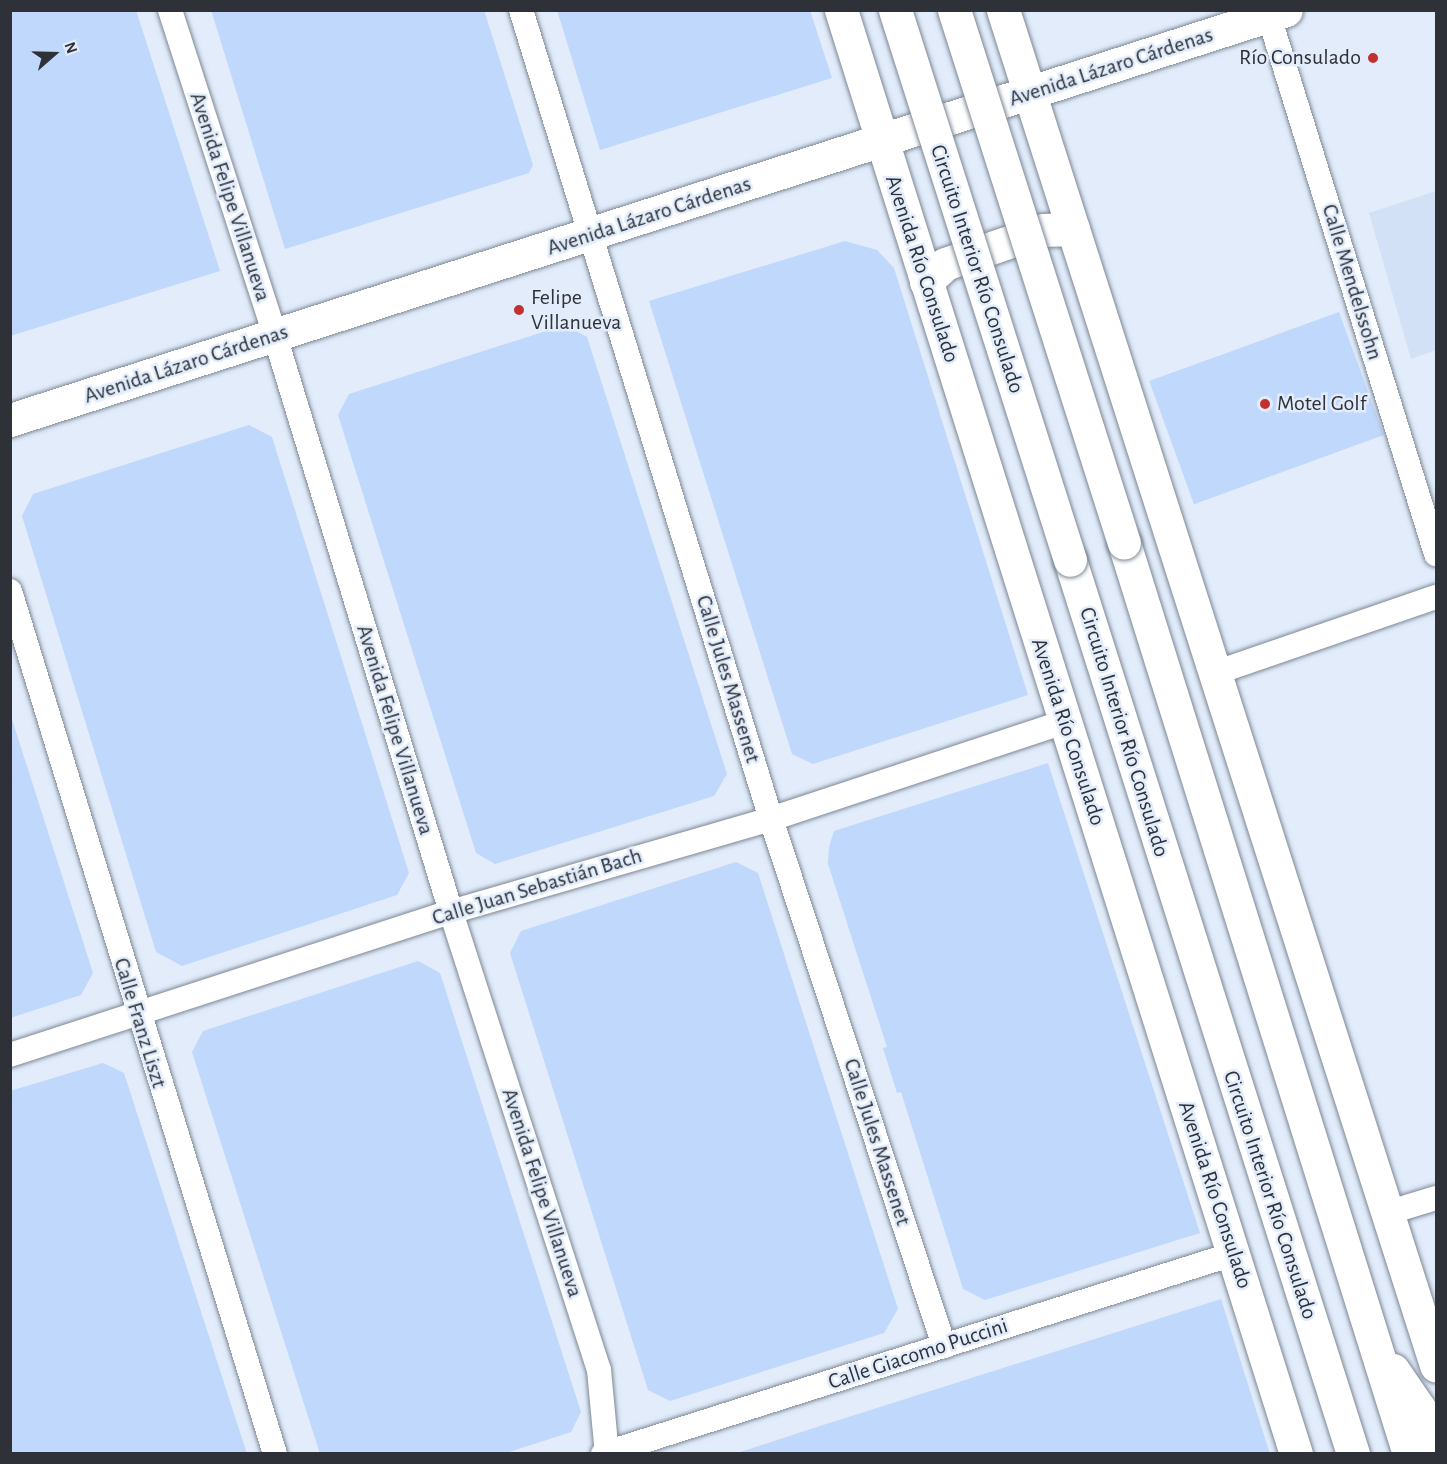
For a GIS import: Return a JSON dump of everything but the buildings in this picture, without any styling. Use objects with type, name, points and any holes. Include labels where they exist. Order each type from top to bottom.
[{"type":"main road","name":"Avenida Río Consulado","points":[[841,10],[1296,1454]]},
{"type":"main road","name":"Circuito Interior Río Consulado","points":[[895,10],[1353,1454]]},
{"type":"main road","points":[[954,10],[1124,543],[1409,1454]]},
{"type":"main road","points":[[1003,10],[1437,1365]]},
{"type":"main road","name":"Avenida Lázaro Cárdenas","points":[[10,420],[1030,94],[1274,12]]},
{"type":"main road","points":[[926,282],[945,264],[1043,230],[1073,229]]},
{"type":"main road","points":[[1374,1342],[1419,1407],[1436,1454]]},
{"type":"main road","points":[[1332,1388],[1338,1454]]},
{"type":"street","name":"Avenida Felipe Villanueva","points":[[170,10],[275,336],[451,912],[599,1370],[606,1453]]},
{"type":"street","name":"Calle Jules Massenet","points":[[521,10],[771,819],[944,1346]]},
{"type":"street","name":"Calle Mendelssohn","points":[[1274,12],[1437,554]]},
{"type":"street","name":"Calle Franz Liszt","points":[[10,591],[138,1017],[275,1454]]},
{"type":"street","points":[[1215,673],[1437,597]]},
{"type":"street","name":"Calle Juan Sebastián Bach","points":[[10,1055],[138,1017],[451,912],[771,819],[1065,722]]},
{"type":"street","points":[[1387,1213],[1437,1198]]},
{"type":"street","name":"Calle Giacomo Puccini","points":[[606,1453],[1233,1254]]},
{"type":"shaded area","points":[[1436,191],[1436,350],[1411,359],[1369,213]]},
{"type":"place","name":"Río Consulado","points":[[1373,58]]},
{"type":"place","name":"Felipe Villanueva","points":[[519,310]]},
{"type":"place","name":"Motel Golf","points":[[1265,404]]}]
